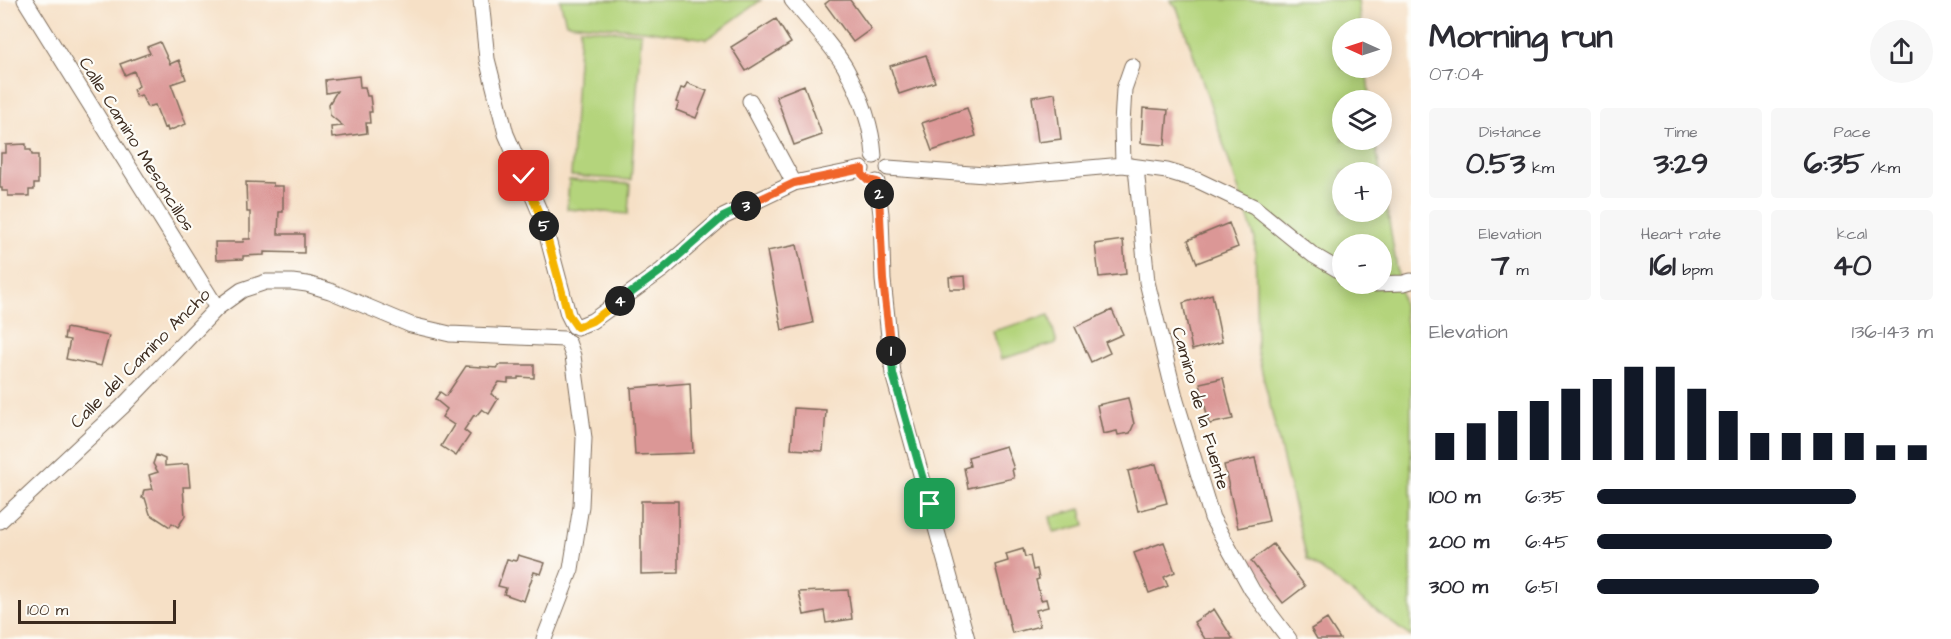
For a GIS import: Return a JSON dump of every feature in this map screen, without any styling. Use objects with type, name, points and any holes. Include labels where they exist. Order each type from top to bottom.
[{"type":"street","name":"Calle Camino Mesoncillos","points":[[25,0],[217,308]]},
{"type":"street","points":[[481,0],[487,59],[506,134],[542,217],[571,334],[584,438],[581,506],[571,569],[544,639]]},
{"type":"street","points":[[792,0],[844,65],[860,99],[871,135],[874,156]]},
{"type":"street","name":"Camino de la Fuente","points":[[1132,66],[1124,89],[1122,124],[1147,282],[1176,401],[1212,518],[1252,590],[1289,639]]},
{"type":"street","points":[[750,101],[794,183]]},
{"type":"street","points":[[874,156],[882,158],[888,168],[885,177],[877,182],[868,180],[862,174],[865,160],[874,156]]},
{"type":"street","points":[[888,168],[999,176],[1129,166],[1167,171],[1197,180],[1254,207],[1313,255],[1332,266]]},
{"type":"street","points":[[571,334],[662,270],[723,217],[794,183],[862,169]]},
{"type":"street","points":[[877,182],[881,214],[883,280],[893,374],[967,639]]},
{"type":"street","points":[[1392,283],[1411,281]]},
{"type":"street","name":"Calle del Camino Ancho","points":[[0,521],[122,407],[217,308],[242,290],[266,282],[292,282],[330,291],[411,325],[450,334],[541,337],[571,334]]},
{"type":"green space","points":[[560,0],[761,0],[707,39],[644,30],[566,23]]},
{"type":"green space","points":[[1170,0],[1358,0],[1360,18],[1332,18],[1332,78],[1367,78],[1369,90],[1332,90],[1332,150],[1377,150],[1378,162],[1332,162],[1332,222],[1389,222],[1391,234],[1332,234],[1332,294],[1392,294],[1392,239],[1411,354],[1411,637],[1307,559],[1257,351],[1255,239],[1177,8]]},
{"type":"green space","points":[[580,28],[641,33],[631,180],[571,176]]},
{"type":"green space","points":[[569,180],[630,184],[628,214],[567,209]]},
{"type":"green space","points":[[1049,315],[1057,343],[1001,359],[993,331]]},
{"type":"green space","points":[[1081,509],[1085,525],[1054,533],[1050,517]]},
{"type":"building","points":[[830,0],[850,0],[871,29],[853,42],[825,4]]},
{"type":"building","points":[[776,19],[791,43],[746,71],[731,47]]},
{"type":"building","points":[[160,42],[170,64],[179,60],[186,79],[171,84],[186,124],[168,131],[167,127],[164,128],[155,105],[147,107],[141,95],[136,97],[133,89],[139,86],[134,71],[125,75],[120,64],[150,53],[147,47]]},
{"type":"building","points":[[926,55],[935,82],[899,94],[890,66]]},
{"type":"building","points":[[359,76],[360,87],[365,87],[367,96],[370,96],[372,112],[369,112],[370,123],[366,123],[367,133],[332,138],[331,127],[343,126],[330,115],[329,104],[337,91],[326,93],[325,80]]},
{"type":"building","points":[[687,83],[707,91],[696,118],[676,110],[681,88],[684,89]]},
{"type":"building","points":[[804,85],[822,135],[794,145],[776,96]]},
{"type":"building","points":[[1055,93],[1061,139],[1038,142],[1032,97]]},
{"type":"building","points":[[967,108],[976,136],[932,151],[922,123]]},
{"type":"building","points":[[1143,108],[1168,110],[1165,145],[1141,143]]},
{"type":"building","points":[[26,144],[26,150],[31,150],[32,155],[38,155],[38,184],[34,184],[34,190],[29,190],[29,196],[8,196],[8,191],[2,191],[0,188],[1,153],[6,153],[6,145]]},
{"type":"building","points":[[246,182],[273,183],[273,186],[283,186],[283,212],[279,212],[278,234],[304,234],[304,253],[264,252],[264,255],[243,256],[243,259],[216,260],[215,242],[243,242],[244,239],[250,239],[250,212],[247,212]]},
{"type":"building","points":[[1229,223],[1238,247],[1197,263],[1188,240]]},
{"type":"building","points":[[1123,240],[1126,274],[1099,277],[1095,244]]},
{"type":"building","points":[[797,245],[813,323],[782,330],[767,251]]},
{"type":"building","points":[[965,276],[966,289],[950,289],[949,277]]},
{"type":"building","points":[[1212,294],[1222,342],[1192,350],[1183,303]]},
{"type":"building","points":[[1112,310],[1123,334],[1105,342],[1110,353],[1091,362],[1075,327]]},
{"type":"building","points":[[66,328],[109,336],[101,366],[66,359],[70,340],[64,339]]},
{"type":"building","points":[[498,365],[534,365],[534,378],[518,377],[518,379],[508,379],[508,383],[499,382],[491,394],[498,399],[489,414],[482,409],[476,416],[474,415],[464,430],[470,435],[456,456],[441,446],[454,425],[442,417],[447,409],[435,399],[440,392],[446,396],[466,366],[498,368]]},
{"type":"building","points":[[1223,378],[1233,419],[1209,424],[1200,383]]},
{"type":"building","points":[[690,383],[693,453],[635,455],[631,388]]},
{"type":"building","points":[[1128,398],[1134,424],[1130,433],[1118,435],[1117,431],[1103,434],[1097,405]]},
{"type":"building","points":[[794,408],[826,410],[823,451],[791,449]]},
{"type":"building","points":[[1006,446],[1014,469],[1012,469],[1014,478],[968,488],[964,468],[970,466],[968,457]]},
{"type":"building","points":[[156,455],[165,459],[165,466],[188,464],[190,487],[183,487],[185,516],[178,527],[172,523],[170,527],[150,514],[145,498],[142,498],[144,490],[153,489],[149,475],[158,472],[153,464]]},
{"type":"building","points":[[1255,458],[1269,521],[1238,528],[1224,465]]},
{"type":"building","points":[[1156,464],[1167,503],[1138,511],[1128,471]]},
{"type":"building","points":[[641,501],[678,501],[678,573],[641,574]]},
{"type":"building","points":[[1164,542],[1175,572],[1164,577],[1168,586],[1149,593],[1134,553]]},
{"type":"building","points":[[1273,544],[1305,586],[1283,603],[1251,561]]},
{"type":"building","points":[[1023,549],[1025,557],[1030,556],[1033,570],[1037,569],[1039,579],[1036,580],[1041,600],[1046,599],[1048,607],[1036,610],[1040,626],[1012,633],[995,565],[1008,561],[1006,554]]},
{"type":"building","points":[[518,555],[545,563],[541,574],[534,572],[524,601],[504,594],[506,588],[498,586],[507,559],[516,561]]},
{"type":"building","points":[[848,590],[852,619],[826,623],[824,611],[804,615],[799,592]]},
{"type":"building","points":[[1214,609],[1233,639],[1205,639],[1194,622]]},
{"type":"building","points":[[1327,619],[1340,639],[1317,639],[1311,629]]},
{"type":"route","points":[[524,176],[542,217],[568,314],[574,326],[577,327],[592,321],[662,270],[723,217],[794,183],[862,169],[865,178],[877,182],[879,188],[883,280],[893,374],[930,504]]}]
